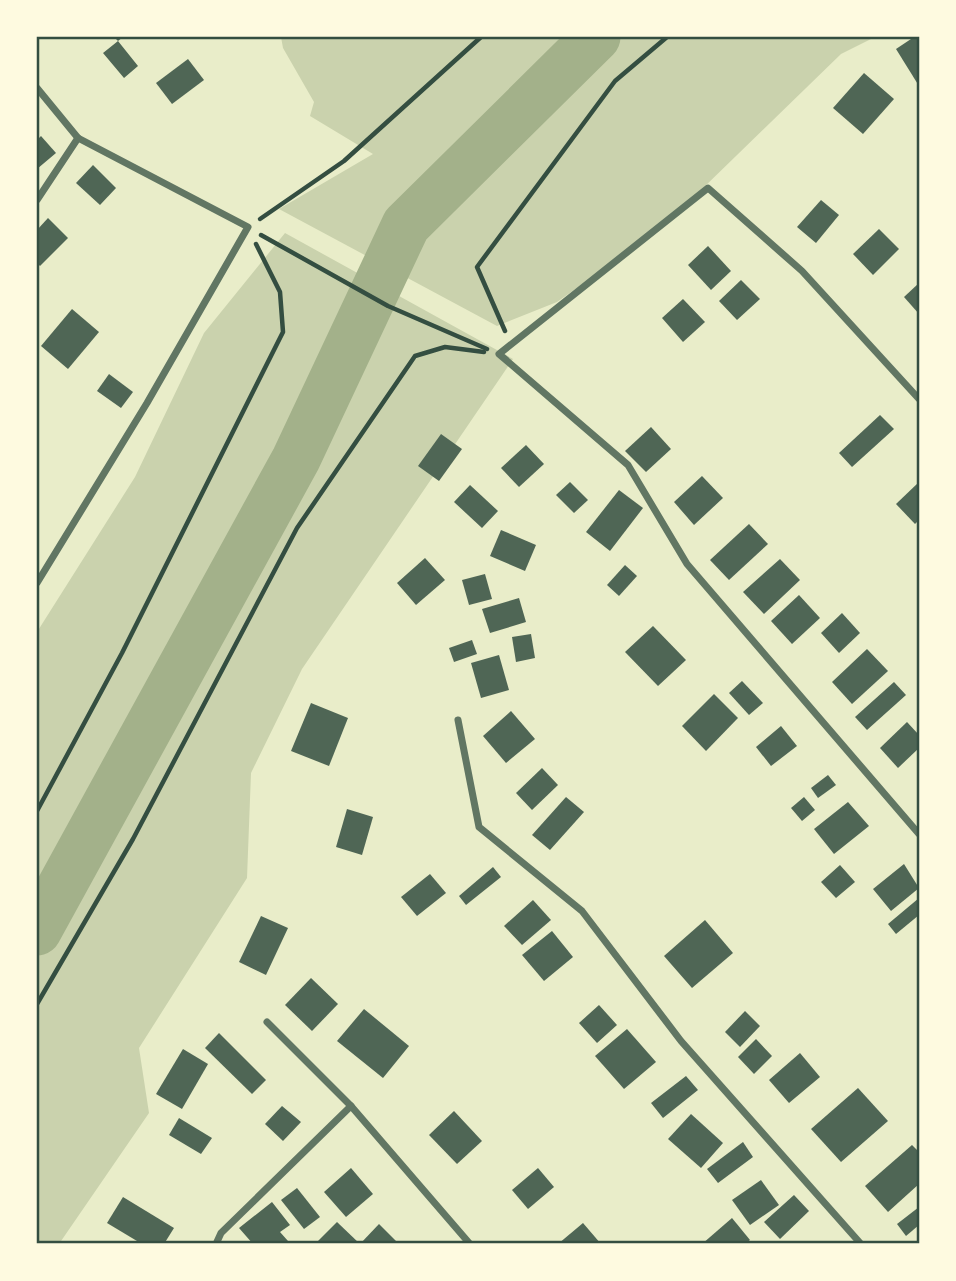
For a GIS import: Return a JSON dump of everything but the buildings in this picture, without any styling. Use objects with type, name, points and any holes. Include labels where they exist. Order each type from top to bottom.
[{"type":"street","points":[[37,88],[78,138],[248,227],[147,403],[37,583]]},
{"type":"street","points":[[37,200],[78,138]]},
{"type":"street","points":[[919,399],[802,271],[708,188],[499,355],[628,465],[687,564],[919,834]]},
{"type":"street","points":[[458,720],[479,827],[582,911],[681,1041],[861,1244]]},
{"type":"street","points":[[267,1022],[351,1106],[470,1244]]},
{"type":"street","points":[[216,1244],[222,1233],[351,1106]]},
{"type":"path","points":[[248,227],[344,161],[481,37]]},
{"type":"path","points":[[511,345],[477,267],[615,81],[667,37]]},
{"type":"path","points":[[248,227],[387,306],[499,355]]},
{"type":"path","points":[[37,811],[129,641],[283,332],[280,292],[248,227]]},
{"type":"path","points":[[37,1003],[133,839],[297,528],[415,356],[445,347],[499,355]]},
{"type":"green space","points":[[281,37],[875,37],[841,54],[663,227],[557,302],[497,326],[279,209],[373,154],[310,116],[314,102],[283,48]]},
{"type":"green space","points":[[285,233],[513,359],[302,669],[251,773],[247,878],[139,1048],[149,1113],[59,1244],[37,1244],[37,632],[135,477],[204,333]]},
{"type":"waterway","points":[[37,931],[296,459],[406,225],[596,37]]}]
